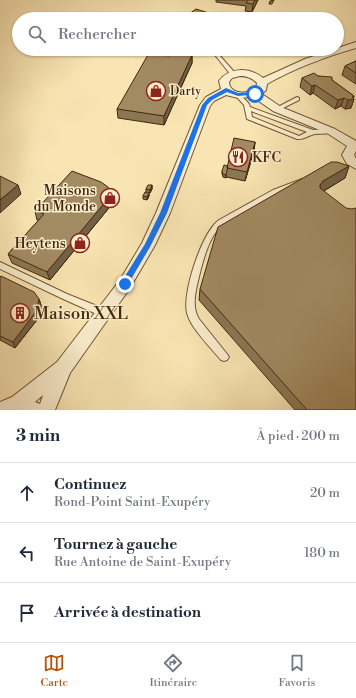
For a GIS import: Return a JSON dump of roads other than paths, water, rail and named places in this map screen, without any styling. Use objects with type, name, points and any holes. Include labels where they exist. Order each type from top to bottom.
[{"type":"street","points":[[344,43],[354,41]]},
{"type":"street","points":[[344,45],[354,41]]},
{"type":"street","points":[[250,74],[258,78],[262,83],[262,88],[255,94],[238,95],[226,90],[223,84],[224,81],[233,74],[250,74],[270,70],[307,56]]},
{"type":"street","points":[[262,83],[274,76],[320,56]]},
{"type":"street","points":[[46,410],[63,368],[125,284],[148,245],[163,213],[205,105],[212,98],[226,90]]},
{"type":"street","points":[[255,94],[277,109],[331,131],[355,146],[348,152],[349,162]]},
{"type":"street","points":[[12,407],[63,368]]},
{"type":"lane","points":[[218,56],[220,61],[233,74]]},
{"type":"lane","points":[[238,95],[247,105],[249,118],[299,138],[312,132],[331,131]]},
{"type":"lane","points":[[277,109],[297,99]]},
{"type":"lane","points":[[248,108],[312,132]]},
{"type":"lane","points":[[224,357],[190,314],[190,299],[197,270],[208,238],[216,227],[241,212],[293,184],[312,179]]},
{"type":"lane","points":[[0,265],[64,296],[104,313]]},
{"type":"place","name":"Darty","points":[[156,91]]},
{"type":"place","name":"KFC","points":[[238,157]]},
{"type":"place","name":"Maisons du Monde","points":[[110,198]]},
{"type":"place","name":"Heytens","points":[[80,243]]},
{"type":"place","name":"Maison XXL","points":[[20,313]]}]
